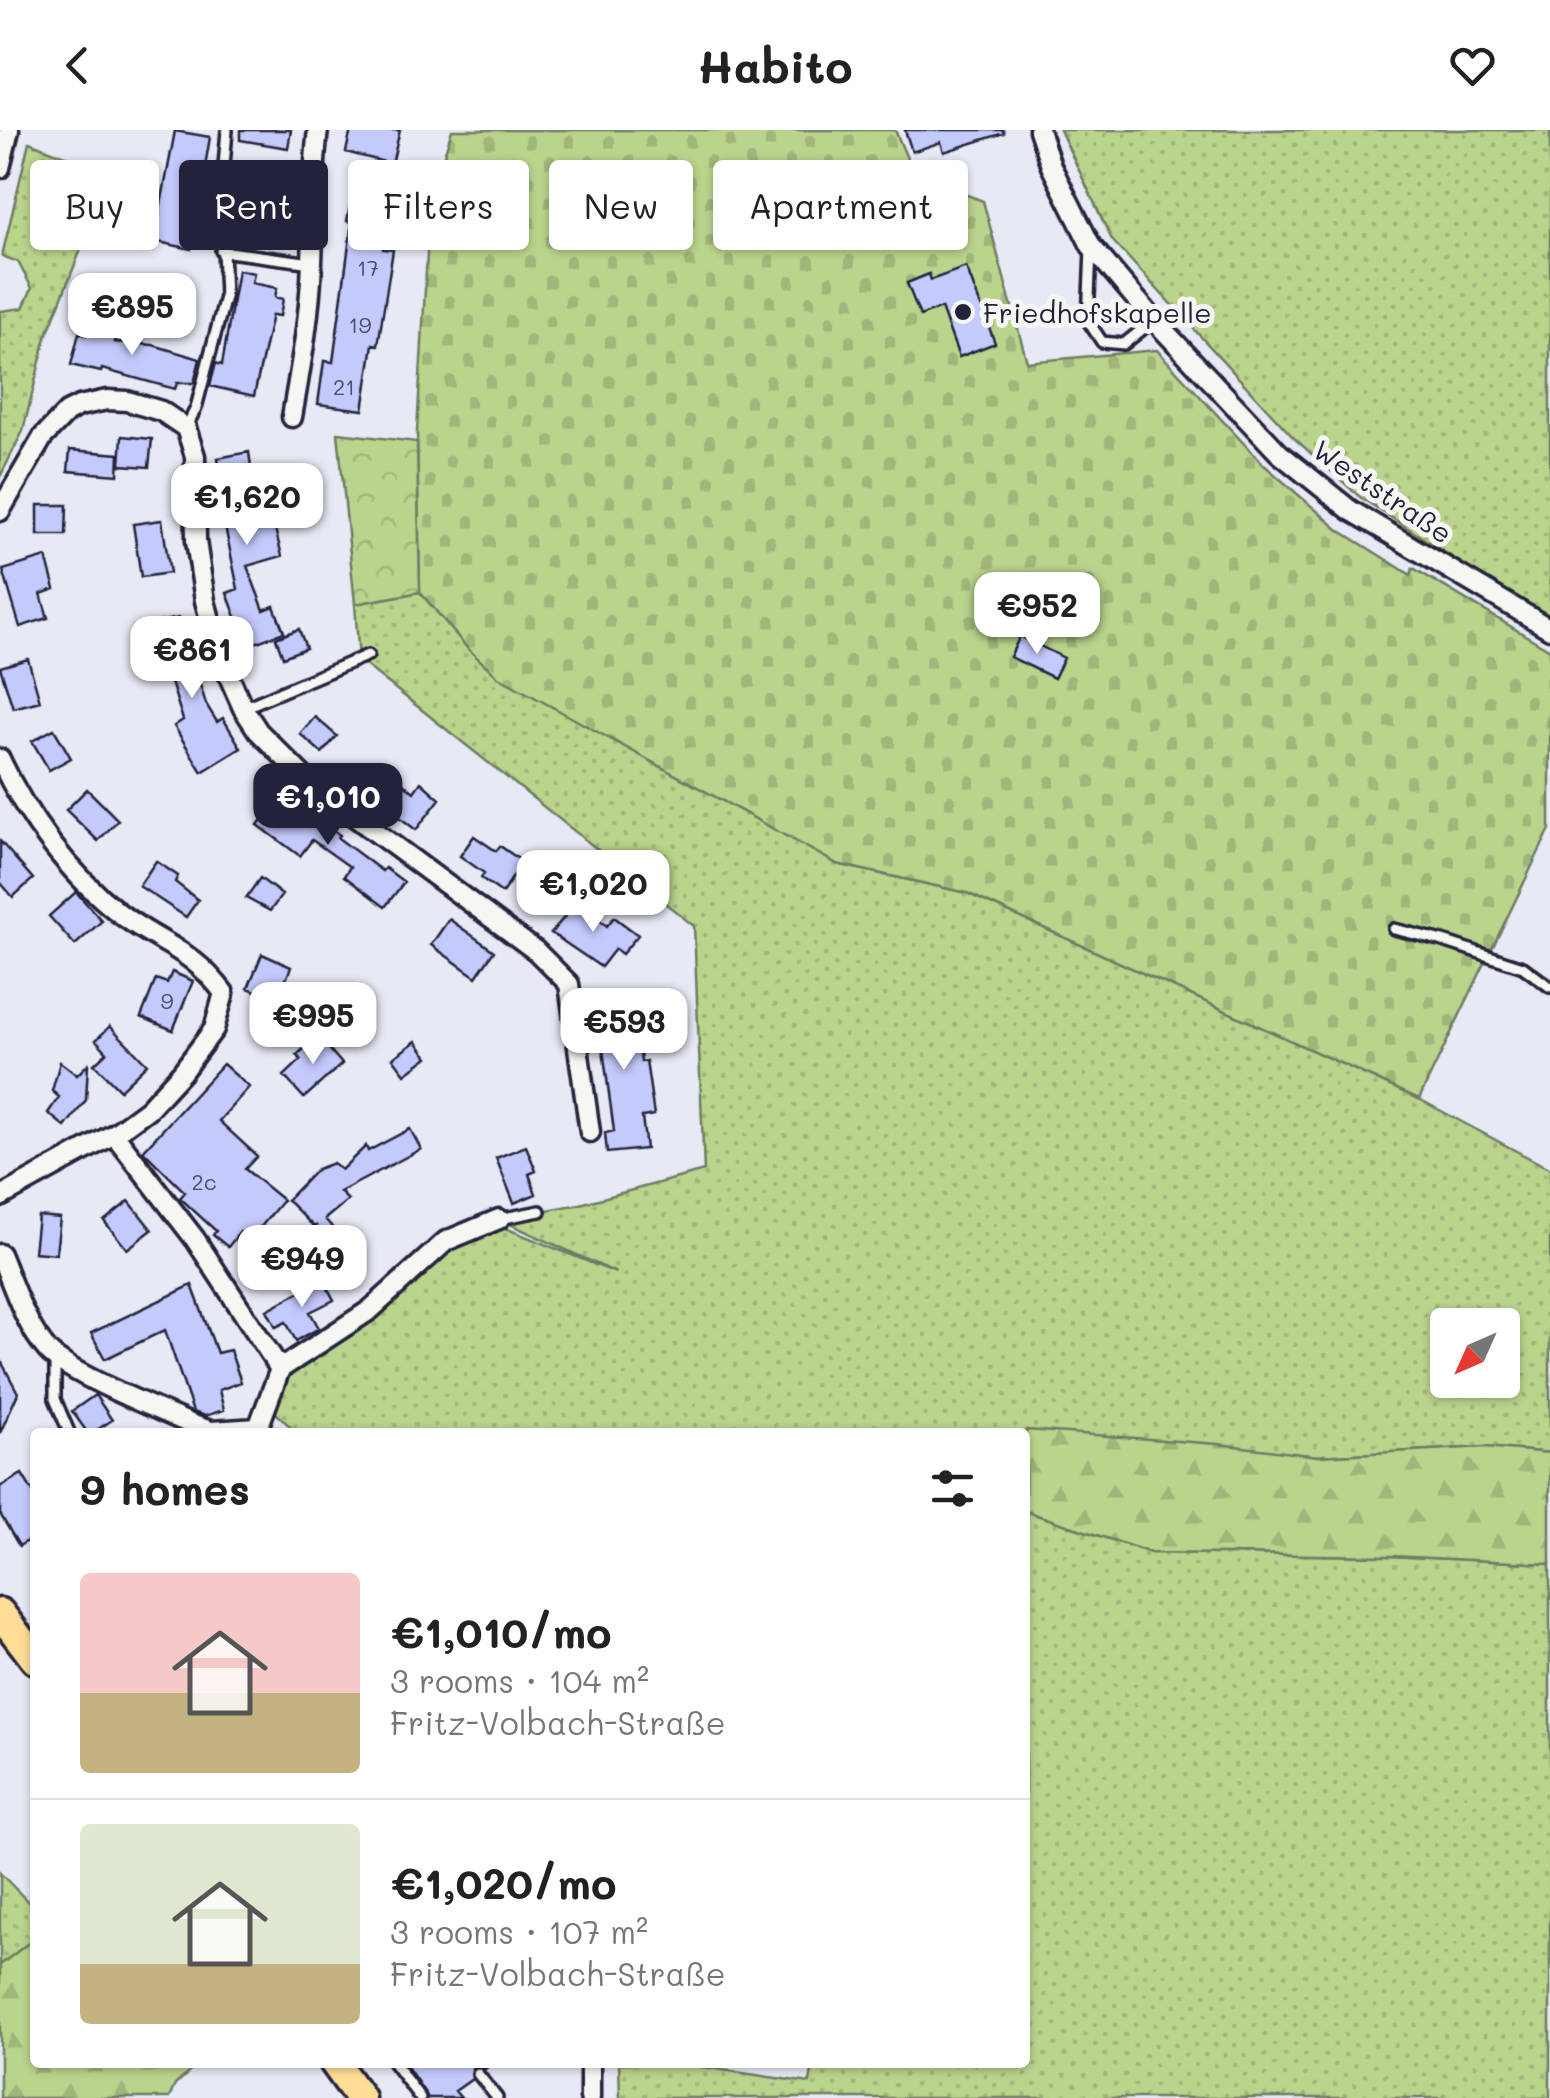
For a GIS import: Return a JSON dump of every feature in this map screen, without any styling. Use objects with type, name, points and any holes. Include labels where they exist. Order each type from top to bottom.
[{"type":"main road","points":[[0,1613],[30,1653]]},
{"type":"main road","points":[[338,2068],[360,2098]]},
{"type":"street","points":[[0,168],[9,130]]},
{"type":"street","points":[[292,417],[307,328],[312,170],[318,130]]},
{"type":"street","name":"Weststraße","points":[[1039,130],[1051,166],[1091,246],[1278,453],[1350,510],[1550,629]]},
{"type":"street","points":[[0,510],[43,437],[66,412],[79,406],[107,400],[127,401],[161,411],[186,428],[195,456],[196,542],[205,600],[220,656],[243,708],[258,731],[312,785],[536,950],[569,984],[590,1132]]},
{"type":"street","points":[[0,760],[58,853],[119,913],[206,969],[224,993],[214,1029],[148,1109],[114,1134],[0,1197]]},
{"type":"street","points":[[114,1134],[196,1239],[280,1369]]},
{"type":"street","points":[[258,1428],[280,1369],[370,1310],[446,1240],[499,1218]]},
{"type":"street","points":[[0,1254],[28,1318],[54,1356],[83,1374],[200,1428]]},
{"type":"street","points":[[590,2068],[590,2098]]},
{"type":"lane","points":[[186,428],[196,408],[226,296],[221,201],[227,130]]},
{"type":"lane","points":[[1091,246],[1088,321],[1102,342],[1124,344],[1154,320]]},
{"type":"lane","points":[[221,251],[312,263]]},
{"type":"lane","points":[[243,708],[368,654]]},
{"type":"lane","points":[[1394,929],[1443,940],[1523,967],[1550,987]]},
{"type":"lane","points":[[499,1218],[540,1211]]},
{"type":"lane","points":[[54,1356],[55,1398],[67,1428]]},
{"type":"lane","points":[[398,2068],[420,2098]]},
{"type":"lane","points":[[478,2074],[496,2098]]},
{"type":"green space","points":[[452,130],[895,130],[908,160],[713,160],[713,250],[968,250],[968,195],[983,201],[1027,362],[1157,350],[1263,464],[1339,530],[1411,575],[1413,568],[1550,650],[1550,829],[1419,1099],[967,893],[837,864],[498,677],[469,650],[420,592],[417,432],[427,250],[529,250],[529,160],[443,160]]},
{"type":"green space","points":[[1060,130],[1550,130],[1550,621],[1360,497],[1294,438],[1112,240]]},
{"type":"green space","points":[[29,142],[75,160],[30,160],[30,250],[81,250],[46,337],[23,431],[0,477],[0,311],[23,308],[32,288],[18,262],[2,256]]},
{"type":"green space","points":[[338,433],[417,442],[420,592],[355,604]]},
{"type":"green space","points":[[420,592],[469,650],[837,864],[967,893],[1419,1099],[1550,1169],[1550,1453],[1485,1447],[1318,1456],[1030,1428],[292,1428],[275,1412],[287,1374],[377,1315],[455,1246],[503,1227],[616,1273],[499,1219],[580,1204],[704,1171],[694,926],[359,660],[355,604]]},
{"type":"green space","points":[[1030,1430],[1218,1444],[1318,1456],[1485,1447],[1550,1453],[1550,1564],[1390,1556],[1151,1553],[1030,1513]]},
{"type":"green space","points":[[1030,1513],[1151,1553],[1390,1556],[1550,1564],[1550,2098],[620,2098],[619,2068],[709,2068],[810,2083],[812,2068],[1030,2068]]},
{"type":"green space","points":[[0,1873],[30,1904],[30,1942],[0,1965]]},
{"type":"green space","points":[[30,1942],[30,2068],[194,2068],[175,2085],[169,2098],[0,2098],[0,1965]]},
{"type":"building","points":[[240,130],[291,130],[288,148],[240,140]]},
{"type":"building","points":[[351,130],[400,130],[393,160],[346,152]]},
{"type":"building","points":[[905,130],[1004,133],[944,152],[941,142],[912,152]]},
{"type":"building","points":[[175,131],[210,137],[206,160],[179,160],[179,246],[159,242],[159,215]]},
{"type":"building","points":[[348,250],[393,250],[363,410],[318,404],[324,361],[333,362]]},
{"type":"building","name":"Friedhofskapelle","points":[[966,267],[995,343],[959,357],[941,308],[920,316],[907,283],[929,274],[931,280]]},
{"type":"building","points":[[238,270],[254,273],[252,283],[277,288],[275,297],[283,299],[280,316],[272,315],[254,396],[210,386],[216,363],[222,365]]},
{"type":"building","points":[[90,320],[119,328],[115,342],[153,345],[200,359],[194,383],[177,383],[175,389],[102,369],[101,372],[71,365],[79,333],[86,335]]},
{"type":"building","points":[[122,436],[152,439],[149,467],[120,465]]},
{"type":"building","points":[[70,450],[119,454],[118,475],[68,471]]},
{"type":"building","points":[[249,452],[259,529],[274,525],[282,556],[247,566],[264,610],[274,606],[284,632],[247,646],[227,593],[238,589],[226,531],[218,458]]},
{"type":"building","points":[[38,505],[67,505],[66,535],[38,535]]},
{"type":"building","points":[[162,520],[170,573],[141,577],[133,524]]},
{"type":"building","points":[[46,557],[55,589],[41,594],[48,618],[20,627],[3,570]]},
{"type":"building","points":[[179,618],[193,680],[198,678],[217,722],[223,718],[241,748],[202,772],[174,726],[183,720],[170,679],[160,664],[153,623]]},
{"type":"building","points":[[299,629],[306,648],[283,657],[276,638]]},
{"type":"building","points":[[1020,636],[1064,658],[1054,678],[1010,657]]},
{"type":"building","points":[[28,659],[40,701],[13,708],[0,667]]},
{"type":"building","points":[[315,717],[337,736],[322,753],[300,734]]},
{"type":"building","points":[[54,729],[71,758],[49,770],[32,741]]},
{"type":"building","points":[[392,774],[414,792],[421,782],[440,799],[416,830],[375,798]]},
{"type":"building","points":[[87,789],[118,820],[98,841],[66,810]]},
{"type":"building","points":[[281,794],[340,835],[338,838],[382,871],[385,868],[404,882],[385,907],[344,876],[350,867],[312,840],[300,856],[258,825]]},
{"type":"building","points":[[474,836],[496,851],[500,846],[523,862],[502,893],[481,878],[484,873],[460,856]]},
{"type":"building","points":[[0,841],[33,879],[13,897],[0,882]]},
{"type":"building","points":[[156,861],[178,876],[175,882],[198,900],[186,917],[139,886]]},
{"type":"building","points":[[260,878],[282,895],[270,911],[246,898]]},
{"type":"building","points":[[76,892],[102,921],[75,945],[49,916]]},
{"type":"building","points":[[577,902],[607,926],[614,917],[638,935],[622,954],[615,949],[601,967],[551,933]]},
{"type":"building","points":[[449,919],[494,951],[476,977],[431,945]]},
{"type":"building","points":[[262,954],[291,967],[278,1000],[248,988]]},
{"type":"building","points":[[172,972],[193,981],[173,1030],[141,1017],[156,979],[167,983]]},
{"type":"building","points":[[633,991],[641,1062],[646,1061],[654,1115],[642,1117],[646,1149],[607,1153],[605,1133],[614,1131],[596,997]]},
{"type":"building","points":[[110,1026],[147,1064],[120,1090],[94,1064],[107,1052],[96,1040]]},
{"type":"building","points":[[318,1036],[342,1064],[304,1098],[284,1076],[301,1060],[297,1055]]},
{"type":"building","points":[[416,1041],[428,1057],[405,1074],[393,1058]]},
{"type":"building","points":[[60,1062],[77,1075],[88,1064],[86,1100],[65,1127],[48,1113],[59,1097],[52,1091]]},
{"type":"building","points":[[223,1064],[249,1087],[219,1121],[257,1156],[245,1169],[283,1200],[250,1240],[240,1232],[228,1247],[180,1198],[185,1192],[143,1151]]},
{"type":"building","points":[[410,1129],[421,1149],[340,1192],[348,1200],[325,1219],[357,1256],[330,1280],[298,1242],[317,1225],[314,1227],[287,1200],[317,1169],[333,1163],[341,1170],[366,1146],[368,1151]]},
{"type":"building","points":[[526,1146],[536,1171],[529,1174],[536,1194],[514,1203],[496,1158]]},
{"type":"building","points":[[129,1201],[152,1230],[127,1249],[104,1221]]},
{"type":"building","points":[[38,1216],[60,1218],[56,1254],[34,1252]]},
{"type":"building","points":[[323,1279],[334,1300],[310,1312],[319,1328],[296,1341],[286,1322],[276,1327],[267,1310]]},
{"type":"building","points":[[192,1285],[217,1353],[230,1350],[241,1382],[219,1390],[224,1410],[205,1416],[193,1412],[165,1330],[105,1359],[91,1333]]},
{"type":"building","points":[[0,1359],[18,1393],[0,1433]]},
{"type":"building","points":[[95,1395],[112,1420],[100,1428],[84,1428],[72,1411]]},
{"type":"building","points":[[22,1474],[30,1487],[30,1539],[19,1546],[0,1514],[0,1487]]},
{"type":"building","points":[[408,2068],[472,2068],[472,2079],[455,2091],[461,2098],[428,2098]]},
{"type":"place","name":"Friedhofskapelle","points":[[963,312]]}]
